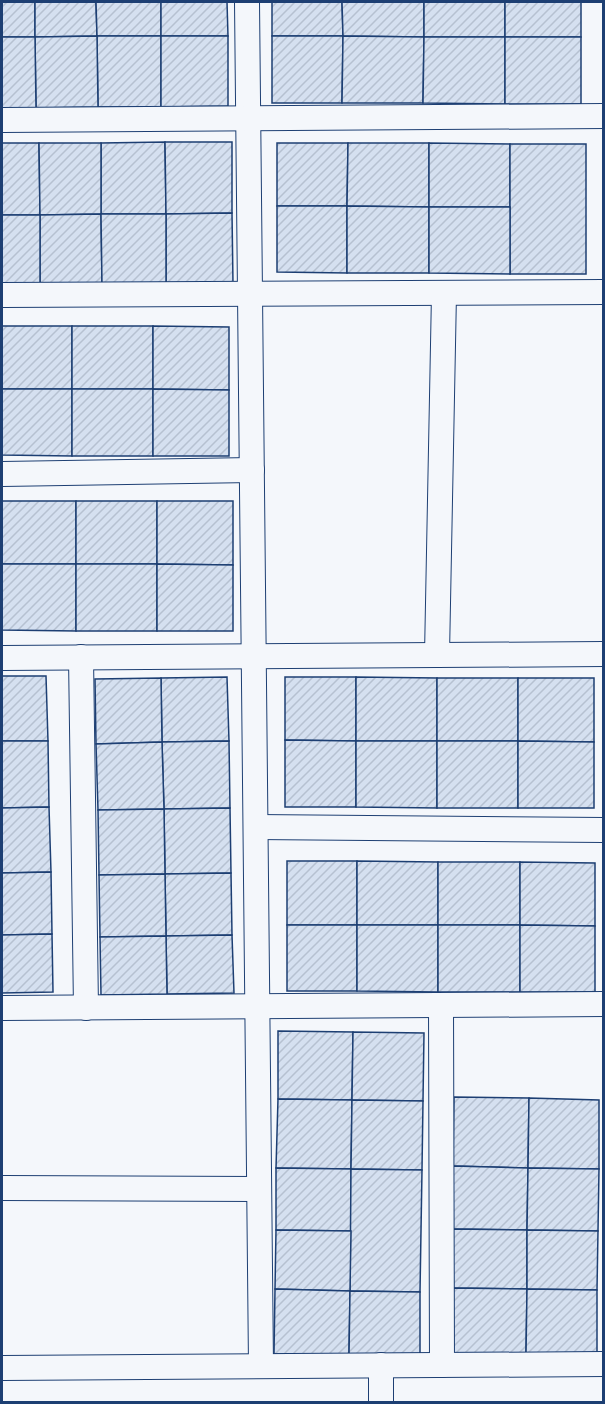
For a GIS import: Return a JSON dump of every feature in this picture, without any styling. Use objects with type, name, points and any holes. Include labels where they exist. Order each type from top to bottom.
[{"type":"street","points":[[248,2],[261,1366]]},
{"type":"street","points":[[2,120],[603,116]]},
{"type":"street","points":[[2,295],[603,292]]},
{"type":"street","points":[[437,655],[444,293]]},
{"type":"street","points":[[2,474],[252,470]]},
{"type":"street","points":[[2,658],[603,654]]},
{"type":"street","points":[[81,657],[86,1008]]},
{"type":"street","points":[[256,827],[603,830]]},
{"type":"street","points":[[2,1008],[603,1004]]},
{"type":"street","points":[[441,1005],[442,1365]]},
{"type":"street","points":[[2,1188],[259,1189]]},
{"type":"street","points":[[2,1368],[603,1364]]},
{"type":"street","points":[[381,1365],[381,1402]]},
{"type":"building","points":[[2,2],[35,2],[35,37],[2,37]]},
{"type":"building","points":[[35,2],[96,2],[97,36],[35,37]]},
{"type":"building","points":[[96,2],[161,2],[161,36],[97,36]]},
{"type":"building","points":[[161,2],[227,2],[228,36],[161,36]]},
{"type":"building","points":[[272,2],[342,2],[343,36],[272,36]]},
{"type":"building","points":[[342,2],[424,2],[424,37],[343,36]]},
{"type":"building","points":[[424,2],[505,2],[505,37],[424,37]]},
{"type":"building","points":[[505,2],[581,2],[581,37],[505,37]]},
{"type":"building","points":[[97,36],[161,36],[161,107],[98,107]]},
{"type":"building","points":[[97,36],[98,107],[36,108],[35,37]]},
{"type":"building","points":[[161,36],[228,36],[228,106],[161,107]]},
{"type":"building","points":[[272,36],[343,36],[342,103],[272,103]]},
{"type":"building","points":[[343,36],[424,37],[423,103],[342,103]]},
{"type":"building","points":[[2,37],[35,37],[36,108],[2,108]]},
{"type":"building","points":[[424,37],[505,37],[505,104],[423,103]]},
{"type":"building","points":[[505,37],[581,37],[581,104],[505,104]]},
{"type":"building","points":[[165,142],[166,214],[101,214],[101,143]]},
{"type":"building","points":[[165,142],[232,142],[232,213],[166,214]]},
{"type":"building","points":[[2,143],[39,143],[40,215],[2,215]]},
{"type":"building","points":[[39,143],[101,143],[101,214],[40,215]]},
{"type":"building","points":[[277,143],[348,143],[347,206],[277,206]]},
{"type":"building","points":[[348,143],[429,143],[429,207],[347,206]]},
{"type":"building","points":[[429,143],[510,144],[510,207],[429,207]]},
{"type":"building","points":[[510,144],[586,144],[586,274],[510,274]]},
{"type":"building","points":[[277,206],[347,206],[347,273],[277,272]]},
{"type":"building","points":[[347,206],[429,207],[429,273],[347,273]]},
{"type":"building","points":[[429,207],[510,207],[510,274],[429,273]]},
{"type":"building","points":[[232,213],[233,284],[166,284],[166,214]]},
{"type":"building","points":[[101,214],[102,285],[40,285],[40,215]]},
{"type":"building","points":[[101,214],[166,214],[166,284],[102,285]]},
{"type":"building","points":[[2,215],[40,215],[40,285],[2,285]]},
{"type":"building","points":[[2,326],[72,326],[72,389],[2,389]]},
{"type":"building","points":[[72,326],[153,326],[153,389],[72,389]]},
{"type":"building","points":[[153,326],[229,327],[229,390],[153,389]]},
{"type":"building","points":[[2,389],[72,389],[72,456],[2,455]]},
{"type":"building","points":[[72,389],[153,389],[153,456],[72,456]]},
{"type":"building","points":[[153,389],[229,390],[229,456],[153,456]]},
{"type":"building","points":[[2,501],[76,501],[76,564],[2,564]]},
{"type":"building","points":[[76,501],[157,501],[157,564],[76,564]]},
{"type":"building","points":[[157,501],[233,501],[233,565],[157,564]]},
{"type":"building","points":[[2,564],[76,564],[76,631],[2,630]]},
{"type":"building","points":[[76,564],[157,564],[157,631],[76,631]]},
{"type":"building","points":[[157,564],[233,565],[233,631],[157,631]]},
{"type":"building","points":[[2,676],[46,676],[48,741],[2,741]]},
{"type":"building","points":[[227,677],[229,741],[162,742],[161,678]]},
{"type":"building","points":[[285,677],[356,677],[356,741],[285,740]]},
{"type":"building","points":[[356,677],[437,678],[437,741],[356,741]]},
{"type":"building","points":[[161,678],[162,742],[96,744],[95,679]]},
{"type":"building","points":[[437,678],[518,678],[518,741],[437,741]]},
{"type":"building","points":[[518,678],[594,678],[594,742],[518,741]]},
{"type":"building","points":[[285,740],[356,741],[356,807],[285,807]]},
{"type":"building","points":[[2,741],[48,741],[49,807],[2,808]]},
{"type":"building","points":[[229,741],[230,808],[164,809],[162,742]]},
{"type":"building","points":[[356,741],[437,741],[437,808],[356,807]]},
{"type":"building","points":[[437,741],[518,741],[518,808],[437,808]]},
{"type":"building","points":[[518,741],[594,742],[594,808],[518,808]]},
{"type":"building","points":[[162,742],[164,809],[98,810],[96,744]]},
{"type":"building","points":[[49,807],[51,872],[2,873],[2,808]]},
{"type":"building","points":[[230,808],[231,873],[165,874],[164,809]]},
{"type":"building","points":[[164,809],[165,874],[99,875],[98,810]]},
{"type":"building","points":[[287,861],[357,861],[357,925],[287,925]]},
{"type":"building","points":[[357,861],[438,862],[438,925],[357,925]]},
{"type":"building","points":[[438,862],[520,862],[520,925],[438,925]]},
{"type":"building","points":[[520,862],[595,863],[595,926],[520,925]]},
{"type":"building","points":[[51,872],[52,934],[2,935],[2,873]]},
{"type":"building","points":[[231,873],[232,935],[166,936],[165,874]]},
{"type":"building","points":[[165,874],[166,936],[100,937],[99,875]]},
{"type":"building","points":[[287,925],[357,925],[357,991],[287,991]]},
{"type":"building","points":[[357,925],[438,925],[438,992],[357,991]]},
{"type":"building","points":[[438,925],[520,925],[520,992],[438,992]]},
{"type":"building","points":[[520,925],[595,926],[595,992],[520,992]]},
{"type":"building","points":[[52,934],[53,992],[2,993],[2,935]]},
{"type":"building","points":[[232,935],[234,993],[167,994],[166,936]]},
{"type":"building","points":[[166,936],[167,994],[101,995],[100,937]]},
{"type":"building","points":[[278,1031],[353,1032],[352,1100],[278,1099]]},
{"type":"building","points":[[353,1032],[424,1033],[423,1101],[352,1100]]},
{"type":"building","points":[[454,1097],[529,1098],[528,1168],[453,1166]]},
{"type":"building","points":[[529,1098],[599,1100],[599,1169],[528,1168]]},
{"type":"building","points":[[278,1099],[352,1100],[351,1169],[276,1168]]},
{"type":"building","points":[[352,1100],[423,1101],[422,1170],[351,1169]]},
{"type":"building","points":[[453,1166],[528,1168],[527,1230],[452,1229]]},
{"type":"building","points":[[276,1168],[351,1169],[351,1231],[276,1230]]},
{"type":"building","points":[[528,1168],[599,1169],[598,1231],[527,1230]]},
{"type":"building","points":[[351,1169],[422,1170],[420,1292],[350,1291]]},
{"type":"building","points":[[452,1229],[527,1230],[527,1289],[452,1288]]},
{"type":"building","points":[[276,1230],[351,1231],[350,1291],[275,1289]]},
{"type":"building","points":[[527,1230],[598,1231],[597,1290],[527,1289]]},
{"type":"building","points":[[452,1288],[527,1289],[526,1354],[451,1353]]},
{"type":"building","points":[[275,1289],[350,1291],[349,1355],[274,1354]]},
{"type":"building","points":[[527,1289],[597,1290],[597,1355],[526,1354]]},
{"type":"building","points":[[350,1291],[420,1292],[420,1356],[349,1355]]}]
